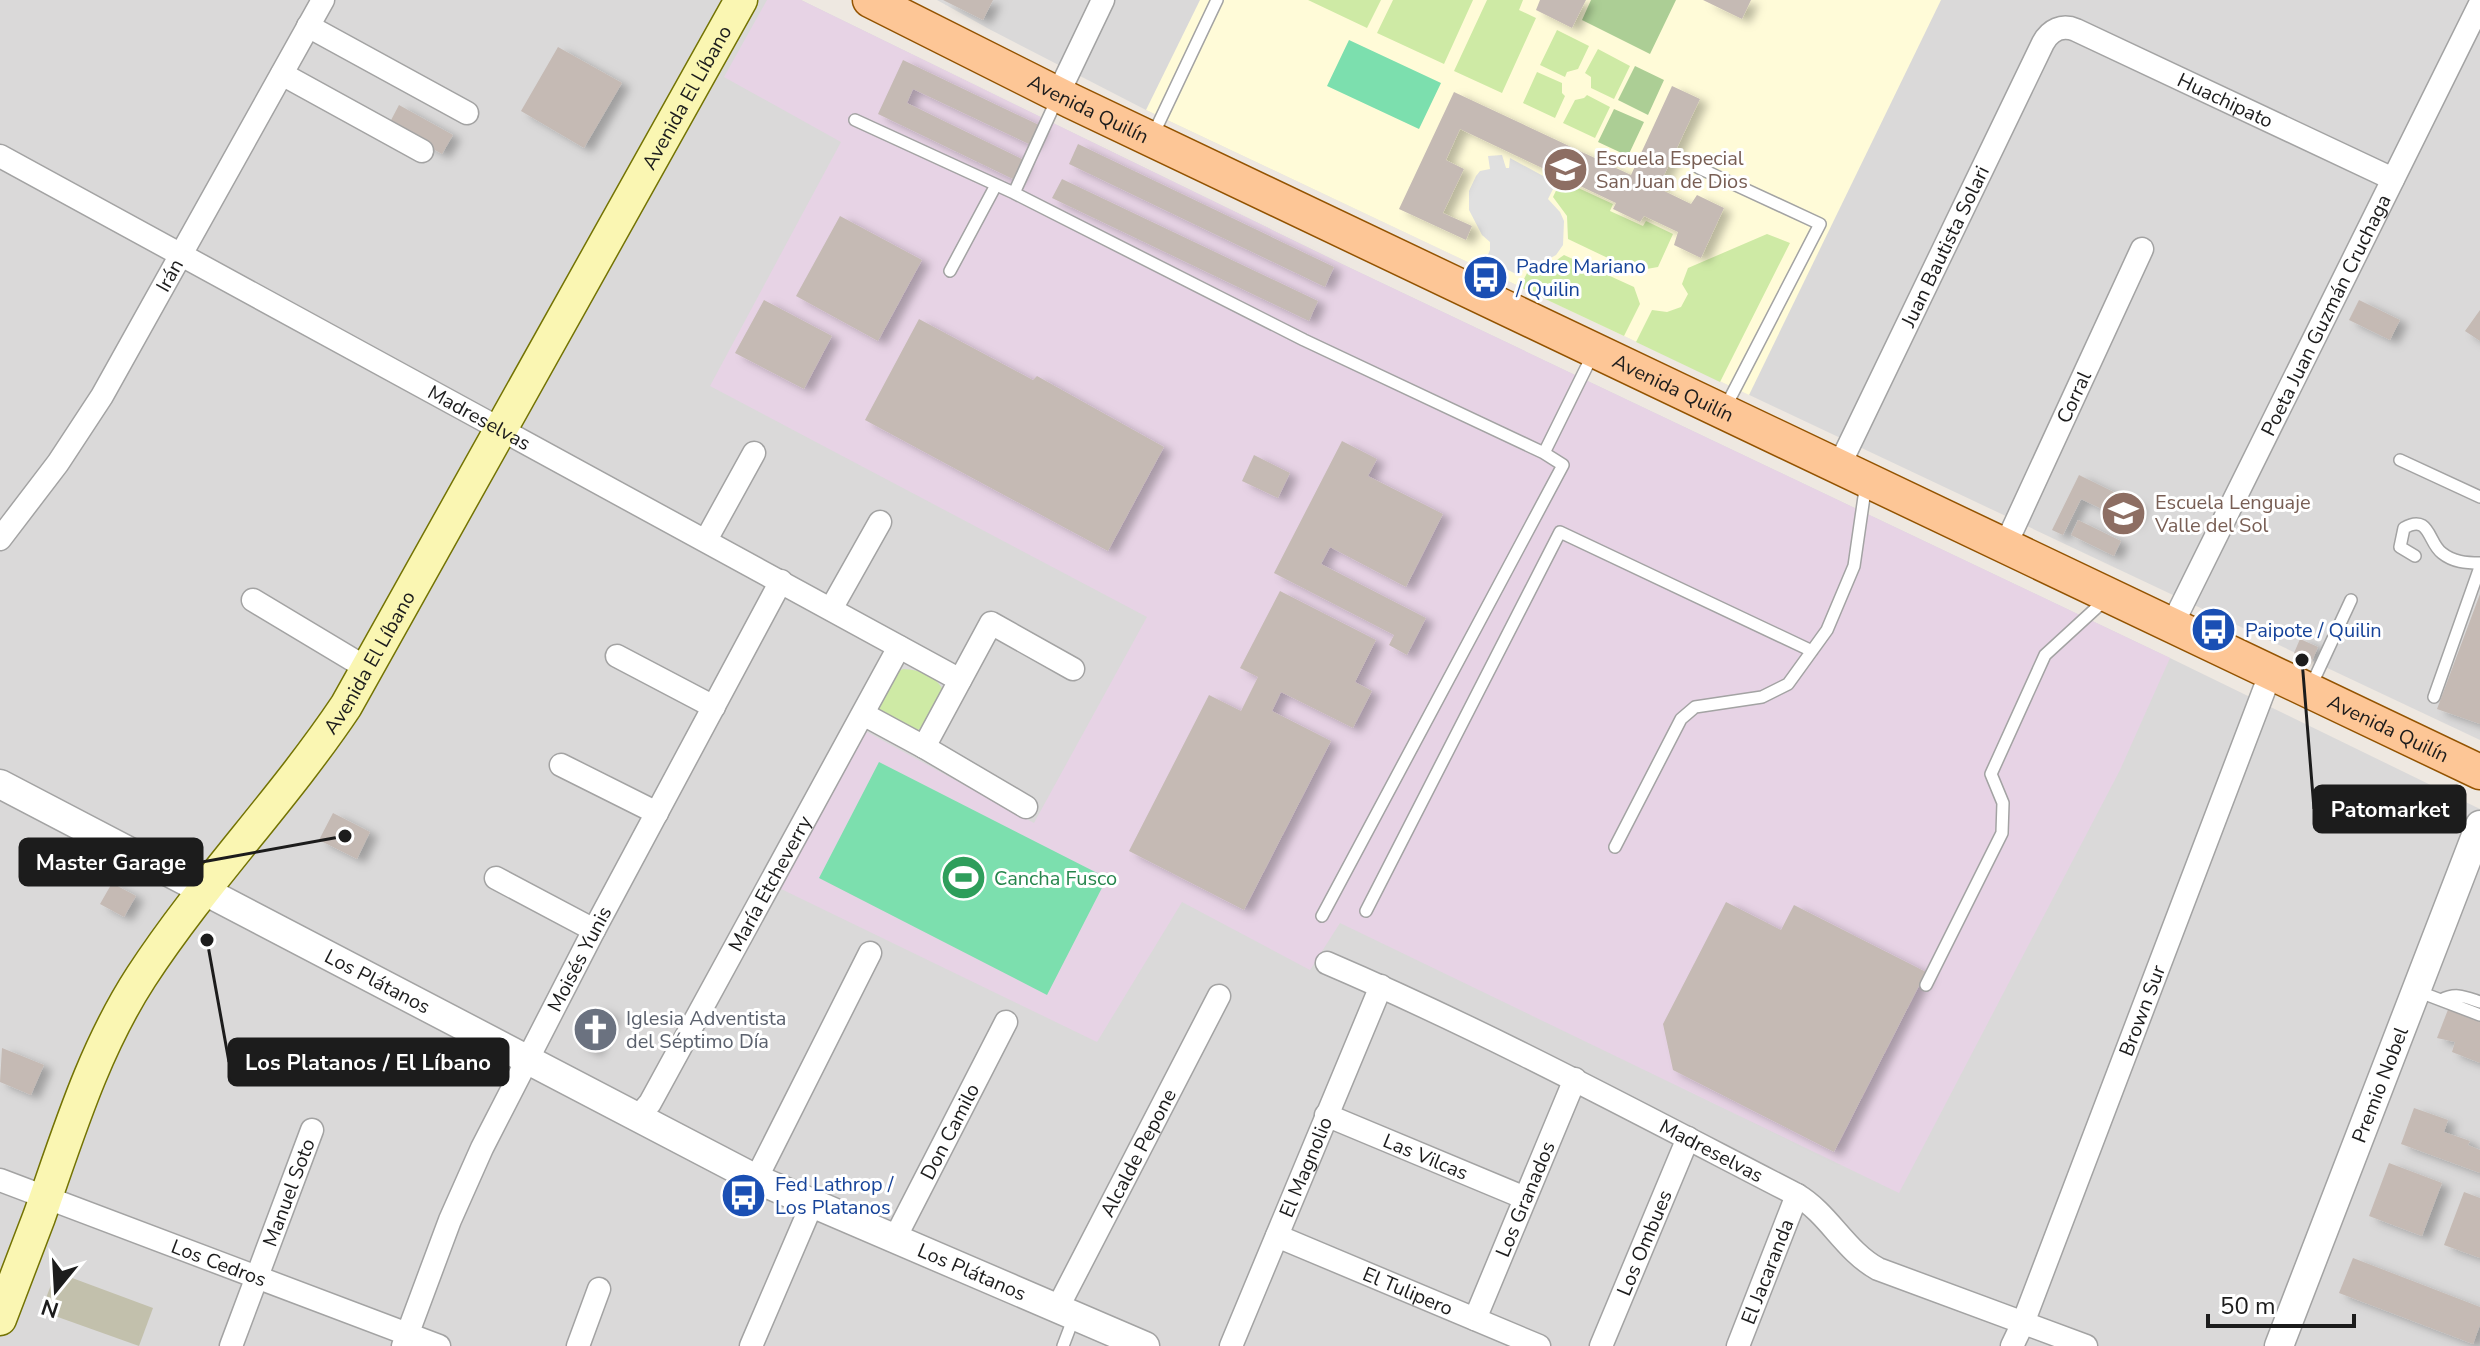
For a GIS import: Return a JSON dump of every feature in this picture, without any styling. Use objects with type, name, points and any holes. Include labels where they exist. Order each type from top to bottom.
[{"type":"main road","name":"Avenida El Líbano","points":[[0,1319],[80,1100],[111,1031],[141,978],[205,890],[322,741],[368,669],[741,0]]},
{"type":"main road","name":"Avenida Quilín","points":[[870,0],[1058,94],[2480,772]]},
{"type":"street","name":"Irán","points":[[0,539],[78,434],[125,357],[323,0]]},
{"type":"street","points":[[1058,94],[1103,0]]},
{"type":"street","name":"Poeta Juan Guzmán Cruchaga","points":[[2172,625],[2480,4]]},
{"type":"street","points":[[308,26],[467,113]]},
{"type":"street","name":"Huachipato","points":[[2056,29],[2069,27],[2076,30],[2393,179]]},
{"type":"street","name":"Juan Bautista Solari","points":[[1852,473],[2043,43],[2056,29]]},
{"type":"street","points":[[282,74],[422,151]]},
{"type":"street","name":"Madreselvas","points":[[0,156],[960,680]]},
{"type":"street","name":"Corral","points":[[2005,546],[2142,249]]},
{"type":"street","points":[[706,540],[754,453]]},
{"type":"street","points":[[831,609],[880,522]]},
{"type":"street","name":"Moisés Yunis","points":[[405,1340],[465,1181],[594,930],[781,581]]},
{"type":"street","points":[[253,600],[368,669]]},
{"type":"street","points":[[924,747],[991,623],[1073,669]]},
{"type":"street","name":"María Etcheverry","points":[[637,1118],[650,1103],[899,647]]},
{"type":"street","points":[[617,656],[714,707]]},
{"type":"street","name":"Brown Sur","points":[[2012,1346],[2271,672]]},
{"type":"street","points":[[863,714],[1026,807]]},
{"type":"street","points":[[561,765],[657,813]]},
{"type":"street","name":"Los Plátanos","points":[[0,784],[756,1179],[1145,1346]]},
{"type":"street","name":"Premio Nobel","points":[[2279,1346],[2429,996],[2480,825]]},
{"type":"street","points":[[496,878],[594,930]]},
{"type":"street","points":[[756,1179],[870,953]]},
{"type":"street","name":"Madreselvas","points":[[1327,963],[1575,1079],[1797,1195],[1821,1212],[1854,1251],[1870,1264],[2086,1346]]},
{"type":"street","name":"El Magnolio","points":[[1231,1346],[1381,986]]},
{"type":"street","name":"Alcalde Pepone","points":[[1066,1313],[1219,996]]},
{"type":"street","name":"Don Camilo","points":[[894,1240],[1006,1022]]},
{"type":"street","name":"Los Granados","points":[[1475,1319],[1575,1079]]},
{"type":"street","name":"Las Vilcas","points":[[1326,1115],[1525,1198]]},
{"type":"street","name":"Manuel Soto","points":[[231,1346],[312,1130]]},
{"type":"street","name":"Los Ombues","points":[[1601,1346],[1688,1138]]},
{"type":"street","name":"Los Cedros","points":[[0,1180],[257,1277],[405,1340],[439,1346]]},
{"type":"street","name":"El Jacaranda","points":[[1738,1346],[1797,1195]]},
{"type":"street","points":[[751,1346],[812,1204]]},
{"type":"street","name":"El Tulipero","points":[[1277,1236],[1539,1346]]},
{"type":"street","points":[[578,1346],[599,1289]]},
{"type":"lane","points":[[1151,138],[1217,0]]},
{"type":"lane","points":[[1014,193],[1058,94]]},
{"type":"lane","points":[[855,120],[1014,193],[1304,340],[1544,453],[1563,465],[1322,916]]},
{"type":"lane","points":[[1699,168],[1820,224],[1723,411]]},
{"type":"lane","points":[[950,271],[996,185]]},
{"type":"lane","points":[[1544,453],[1595,350]]},
{"type":"lane","points":[[2400,460],[2480,497]]},
{"type":"lane","points":[[1615,847],[1681,719],[1695,707],[1762,697],[1788,684],[1827,630],[1854,566],[1852,473]]},
{"type":"lane","points":[[2415,556],[2400,547],[2404,528],[2411,524],[2429,530],[2438,551],[2449,558],[2480,565],[2434,697]]},
{"type":"lane","points":[[1366,911],[1560,532],[1812,651]]},
{"type":"lane","points":[[1926,985],[2002,833],[2003,803],[1991,774],[2045,655],[2110,595]]},
{"type":"lane","points":[[2309,690],[2351,600]]},
{"type":"lane","points":[[2429,996],[2457,994],[2480,1002]]},
{"type":"lane","points":[[2429,996],[2480,1015]]},
{"type":"lane","points":[[1063,1346],[1066,1313]]},
{"type":"shaded area","points":[[0,0],[801,0],[1344,265],[2480,809],[2480,1346],[0,1346]]},
{"type":"shaded area","points":[[767,0],[801,0],[1344,265],[2170,658],[2120,770],[1899,1193],[1340,923],[1310,970],[1182,902],[1097,1042],[775,886],[865,731],[1034,823],[1147,617],[710,386],[841,142],[724,77]]},
{"type":"shaded area","points":[[937,0],[2480,0],[2480,740],[1146,110]]},
{"type":"shaded area","name":"Escuela Especial San Juan de Dios","points":[[1200,0],[1941,0],[1749,395],[1146,110]]},
{"type":"shaded area","points":[[1502,155],[1506,168],[1509,168],[1510,158],[1556,183],[1548,199],[1564,221],[1563,245],[1556,255],[1525,266],[1520,276],[1486,259],[1490,242],[1482,235],[1469,210],[1469,191],[1480,171],[1490,169],[1488,156]]},
{"type":"shaded area","points":[[56,1272],[153,1308],[139,1346],[41,1311]]},
{"type":"green space","points":[[1308,0],[1381,0],[1367,28]]},
{"type":"green space","points":[[1393,0],[1473,0],[1444,64],[1377,33]]},
{"type":"green space","points":[[1487,0],[1523,0],[1519,10],[1536,18],[1502,93],[1454,71]]},
{"type":"green space","points":[[1591,0],[1676,0],[1650,54],[1582,20]]},
{"type":"green space","points":[[1557,30],[1589,46],[1578,69],[1567,72],[1565,77],[1540,65]]},
{"type":"green space","points":[[1349,40],[1441,83],[1419,129],[1327,86]]},
{"type":"green space","points":[[1598,49],[1630,66],[1614,99],[1591,88],[1591,77],[1585,73]]},
{"type":"green space","points":[[1635,66],[1664,80],[1648,115],[1618,100]]},
{"type":"green space","points":[[1537,72],[1562,83],[1565,96],[1555,118],[1523,103]]},
{"type":"green space","points":[[1587,95],[1610,107],[1595,138],[1563,123],[1575,100]]},
{"type":"green space","points":[[1614,109],[1644,122],[1628,156],[1598,142]]},
{"type":"green space","points":[[1561,180],[1613,204],[1610,211],[1643,226],[1646,221],[1673,234],[1658,267],[1635,271],[1568,239],[1567,216],[1553,197]]},
{"type":"green space","points":[[1767,234],[1790,243],[1720,382],[1636,342],[1652,310],[1667,312],[1681,307],[1688,294],[1682,284],[1688,268]]},
{"type":"green space","points":[[1564,255],[1634,287],[1640,304],[1624,336],[1520,287],[1529,269],[1554,262]]},
{"type":"green space","points":[[903,669],[926,674],[943,690],[917,731],[877,714],[877,707],[897,672]]},
{"type":"green space","name":"Cancha Fusco","points":[[879,762],[1107,878],[1047,995],[819,878]]},
{"type":"building","points":[[943,0],[993,0],[983,20]]},
{"type":"building","points":[[1540,0],[1586,0],[1572,28],[1536,10]]},
{"type":"building","points":[[1703,0],[1751,0],[1742,19]]},
{"type":"building","points":[[558,47],[622,83],[584,148],[521,111]]},
{"type":"building","points":[[903,60],[1041,126],[1031,145],[913,89],[907,103],[1024,160],[1015,180],[878,114]]},
{"type":"building","points":[[1672,86],[1700,99],[1658,188],[1691,204],[1697,195],[1724,208],[1701,258],[1674,245],[1678,232],[1644,216],[1640,222],[1613,209],[1616,203],[1460,129],[1446,160],[1464,169],[1443,213],[1472,226],[1466,240],[1399,209],[1454,92],[1631,175]]},
{"type":"building","points":[[399,105],[453,135],[442,154],[389,124]]},
{"type":"building","points":[[1078,144],[1334,267],[1325,287],[1069,164]]},
{"type":"building","points":[[1062,179],[1318,301],[1309,321],[1052,198]]},
{"type":"building","points":[[840,216],[922,260],[878,341],[796,296]]},
{"type":"building","points":[[764,300],[832,336],[804,389],[735,353]]},
{"type":"building","points":[[2359,300],[2400,320],[2390,340],[2349,320]]},
{"type":"building","points":[[2480,310],[2480,341],[2465,331]]},
{"type":"building","points":[[919,319],[1033,380],[1037,376],[1164,447],[1108,551],[865,420]]},
{"type":"building","points":[[1342,441],[1377,459],[1368,476],[1443,514],[1406,587],[1330,547],[1321,564],[1426,618],[1407,655],[1389,645],[1394,635],[1274,573]]},
{"type":"building","points":[[1254,455],[1290,473],[1278,498],[1242,481]]},
{"type":"building","name":"Escuela Lenguaje Valle del Sol","points":[[2079,475],[2140,505],[2131,523],[2081,499],[2063,535],[2052,530]]},
{"type":"building","name":"Escuela Lenguaje Valle del Sol","points":[[2078,520],[2121,541],[2114,556],[2071,535]]},
{"type":"building","points":[[1280,591],[1376,640],[1355,682],[1372,691],[1353,728],[1281,692],[1272,711],[1331,741],[1244,910],[1129,851],[1209,695],[1241,711],[1258,677],[1240,668]]},
{"type":"building","points":[[2480,594],[2480,724],[2437,709]]},
{"type":"building","points":[[2300,639],[2318,647],[2312,661],[2294,653]]},
{"type":"building","points":[[333,813],[370,832],[357,859],[319,840]]},
{"type":"building","points":[[112,883],[136,896],[124,917],[100,904]]},
{"type":"building","points":[[1726,902],[1781,930],[1794,905],[1926,972],[1834,1152],[1673,1070],[1663,1024]]},
{"type":"building","name":"Iglesia Adventista del Séptimo Día","points":[[596,1006],[613,1015],[594,1052],[577,1043]]},
{"type":"building","points":[[2449,1007],[2480,1019],[2480,1063],[2452,1052],[2455,1042],[2437,1038]]},
{"type":"building","points":[[2,1048],[44,1065],[31,1095],[0,1082]]},
{"type":"building","points":[[2414,1108],[2448,1120],[2444,1132],[2470,1141],[2468,1145],[2480,1150],[2480,1173],[2401,1144]]},
{"type":"building","points":[[2389,1163],[2442,1183],[2422,1236],[2369,1216]]},
{"type":"building","points":[[2464,1192],[2480,1198],[2480,1258],[2444,1245]]},
{"type":"building","points":[[2353,1258],[2480,1307],[2480,1325],[2473,1344],[2339,1293]]},
{"type":"place","name":"Escuela Especial San Juan de Dios","points":[[1565,169]]},
{"type":"place","name":"Padre Mariano / Quilin","points":[[1485,278]]},
{"type":"place","name":"Escuela Lenguaje Valle del Sol","points":[[2124,514]]},
{"type":"place","name":"Paipote / Quilin","points":[[2214,630]]},
{"type":"place","name":"Patomarket","points":[[2302,660]]},
{"type":"place","name":"Master Garage","points":[[345,836]]},
{"type":"place","name":"Cancha Fusco","points":[[963,878]]},
{"type":"place","name":"Los Platanos / El Líbano","points":[[207,940]]},
{"type":"place","name":"Iglesia Adventista del Séptimo Día","points":[[595,1029]]},
{"type":"place","name":"Fed Lathrop / Los Platanos","points":[[744,1196]]}]
